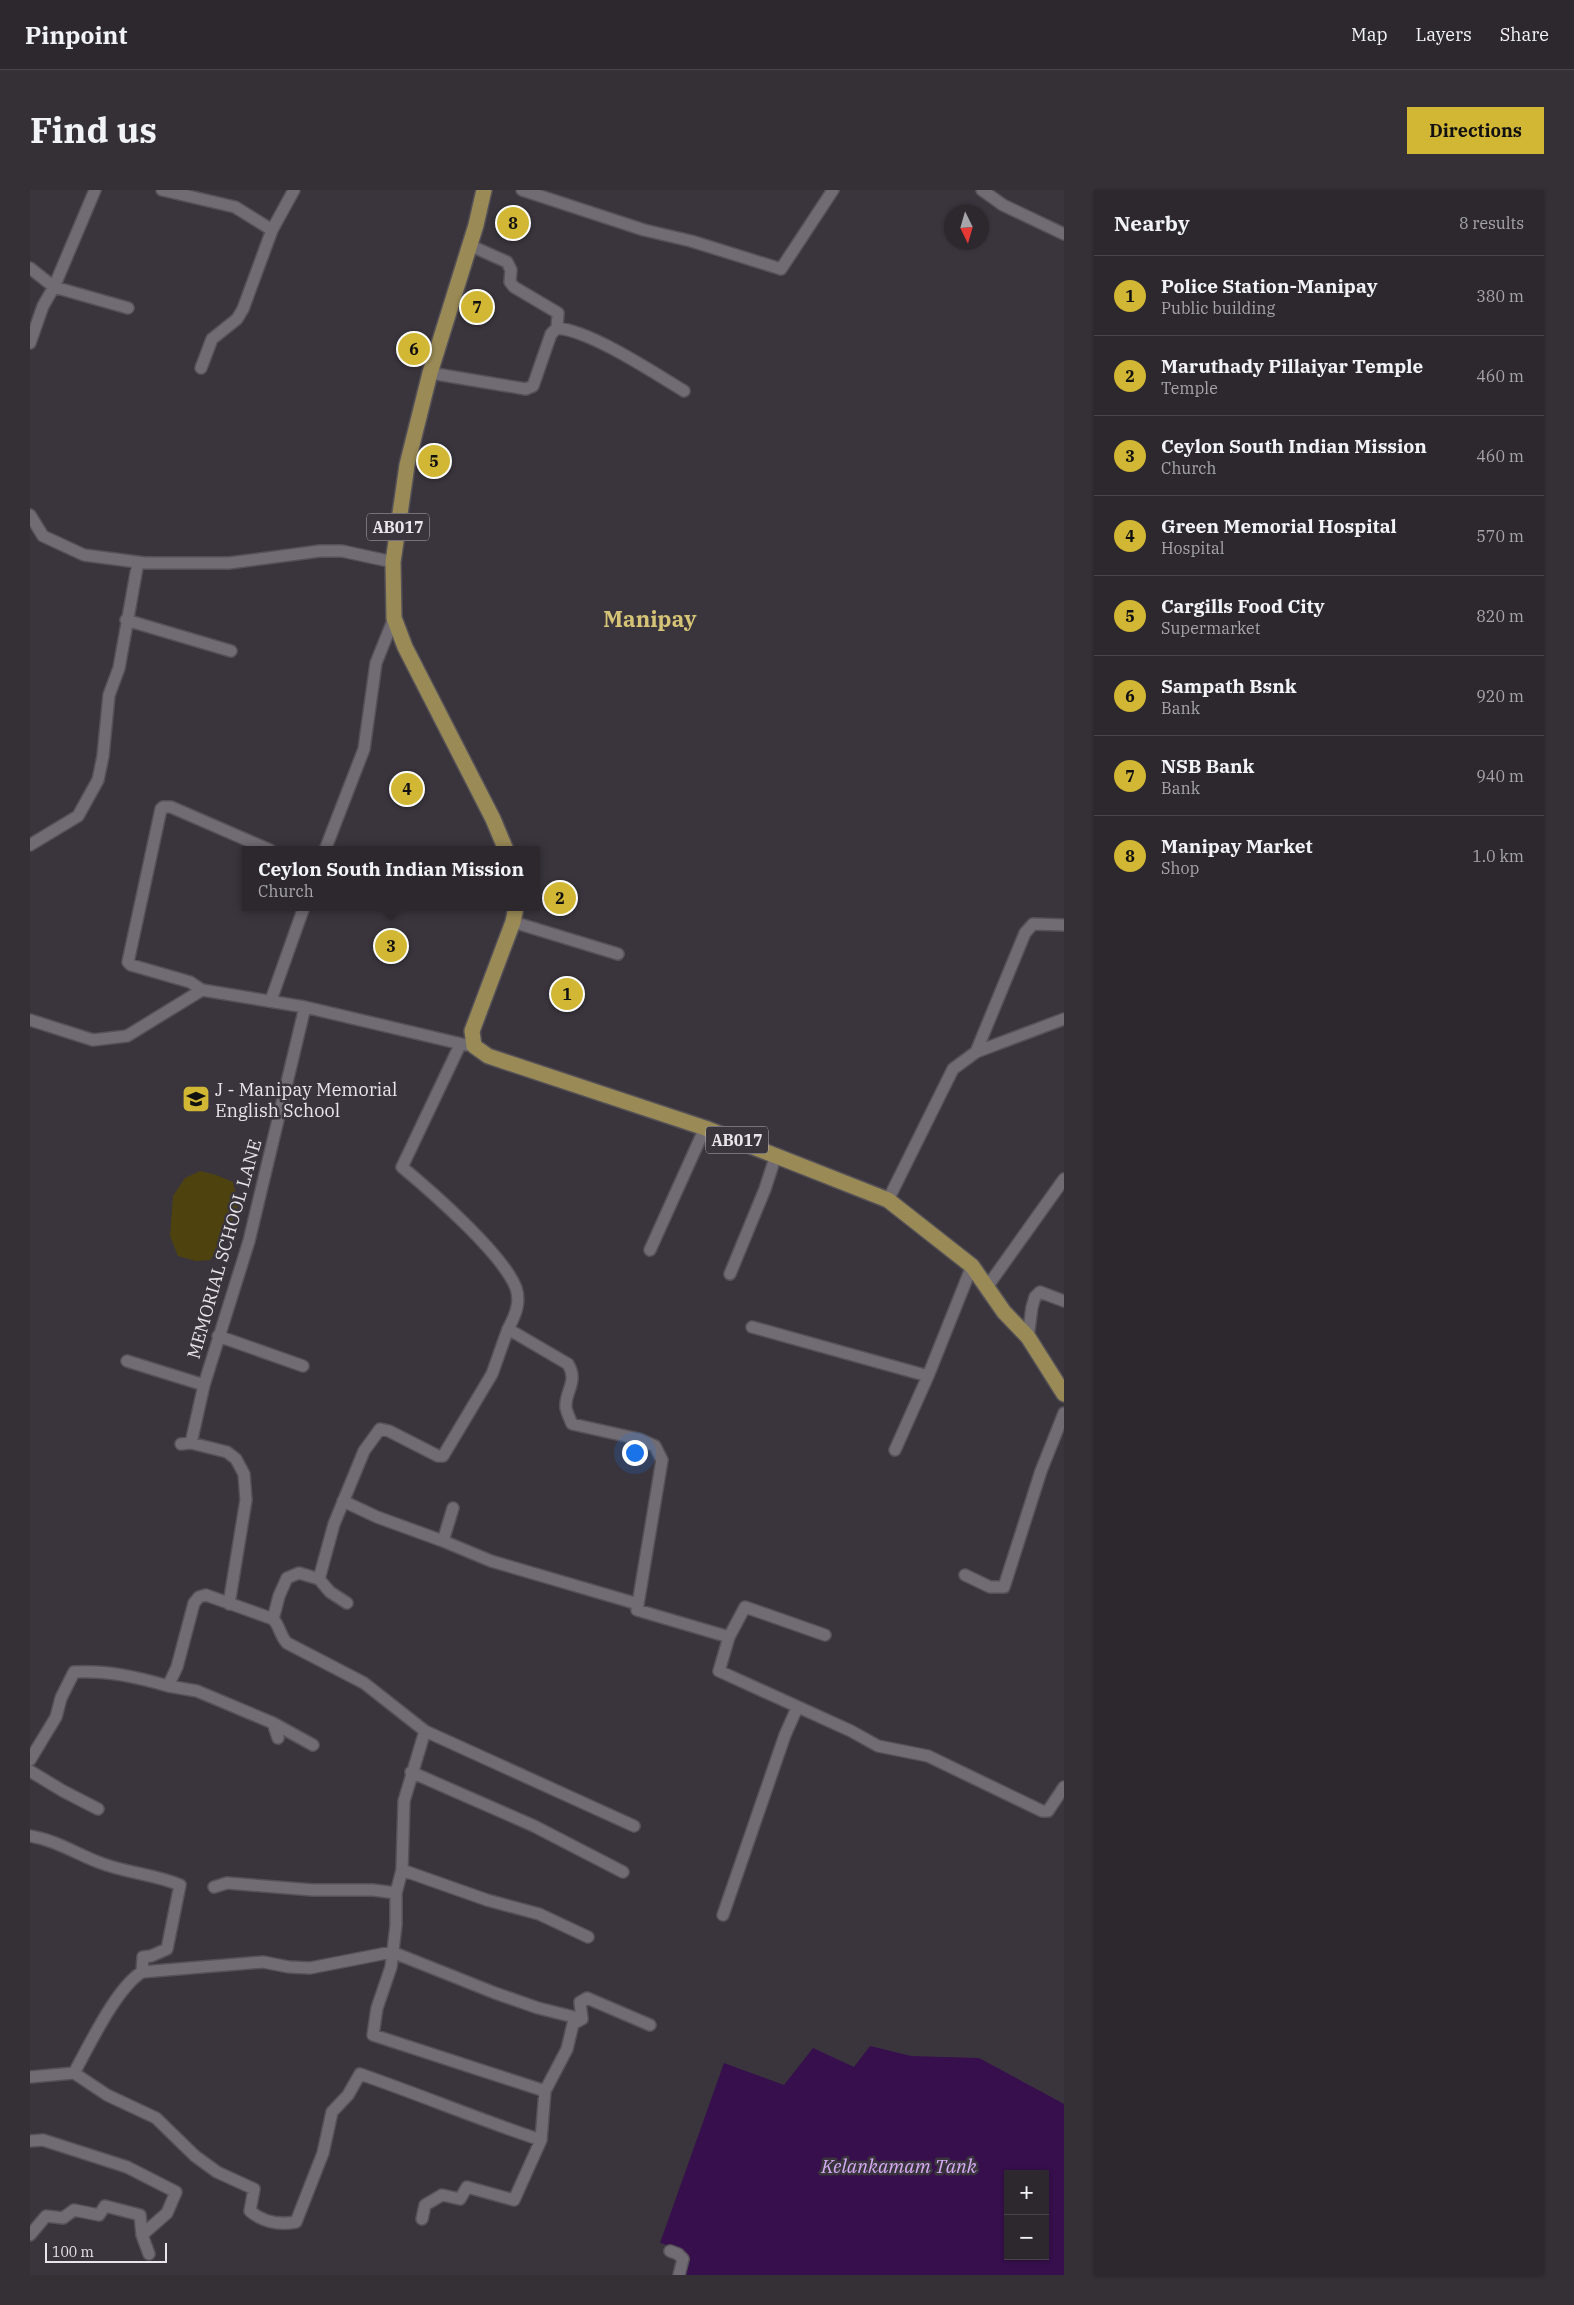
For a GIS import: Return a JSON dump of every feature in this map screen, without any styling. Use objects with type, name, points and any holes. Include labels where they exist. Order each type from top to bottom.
[{"type":"main road","name":"AB017","points":[[484,190],[430,373],[407,465],[393,562],[394,618],[405,647],[488,810],[504,846]]},
{"type":"main road","points":[[467,1045],[515,914]]},
{"type":"main road","name":"AB017","points":[[467,1045],[488,1056],[538,1074],[705,1128],[888,1200],[972,1266],[1004,1312],[1028,1336],[1064,1394]]},
{"type":"street","points":[[30,343],[43,306],[54,287],[95,190]]},
{"type":"street","points":[[162,190],[235,207],[272,230]]},
{"type":"street","points":[[201,368],[212,338],[237,319],[243,309],[272,230],[294,190]]},
{"type":"street","points":[[522,190],[644,230],[691,241],[781,269],[833,190]]},
{"type":"street","points":[[982,190],[1004,205],[1064,234]]},
{"type":"street","points":[[430,373],[526,389],[532,386],[551,334],[557,328],[558,314],[514,287],[510,282],[511,270],[507,262],[469,245]]},
{"type":"street","points":[[30,268],[54,287],[128,308]]},
{"type":"street","points":[[557,328],[570,329],[632,360],[684,391]]},
{"type":"street","points":[[30,515],[43,536],[84,555],[138,562],[229,563],[320,551],[342,551],[393,562]]},
{"type":"street","points":[[30,845],[78,816],[98,780],[103,756],[109,695],[119,668],[126,620],[138,562]]},
{"type":"street","points":[[327,846],[364,749],[376,663],[394,618]]},
{"type":"street","points":[[126,620],[231,651]]},
{"type":"street","points":[[261,846],[171,807],[163,806],[128,962],[131,966],[190,982],[202,990],[305,1007],[467,1045],[402,1167],[491,1250],[516,1289],[518,1310],[508,1329],[492,1374],[443,1456],[438,1456],[389,1431],[380,1429],[364,1451],[343,1501],[334,1524],[319,1579]]},
{"type":"street","points":[[271,1000],[303,911]]},
{"type":"street","points":[[515,914],[618,954]]},
{"type":"street","points":[[976,1052],[1025,932],[1033,924],[1064,925]]},
{"type":"street","points":[[30,1020],[93,1040],[127,1036],[202,990]]},
{"type":"street","name":"MEMORIAL SCHOOL LANE","points":[[229,1604],[246,1500],[244,1474],[236,1459],[227,1452],[186,1444],[249,1241],[305,1007]]},
{"type":"street","points":[[888,1200],[953,1069],[976,1052],[1064,1019]]},
{"type":"street","points":[[650,1250],[705,1128]]},
{"type":"street","points":[[730,1274],[765,1189],[776,1155]]},
{"type":"street","points":[[987,1287],[1064,1179]]},
{"type":"street","points":[[895,1450],[928,1376],[972,1266]]},
{"type":"street","points":[[1028,1336],[1035,1297],[1040,1292],[1064,1300]]},
{"type":"street","points":[[752,1327],[928,1376]]},
{"type":"street","points":[[508,1329],[568,1364],[572,1371],[572,1387],[566,1407],[572,1424],[639,1439],[655,1446],[662,1460],[637,1610],[729,1637]]},
{"type":"street","points":[[218,1336],[303,1366]]},
{"type":"street","points":[[127,1361],[204,1385]]},
{"type":"street","points":[[964,1574],[990,1587],[1004,1587],[1041,1471],[1064,1413]]},
{"type":"street","points":[[343,1501],[377,1517],[491,1561],[638,1604]]},
{"type":"street","points":[[443,1541],[453,1508]]},
{"type":"street","points":[[273,1618],[279,1596],[287,1578],[299,1573],[319,1579],[330,1592],[347,1603]]},
{"type":"street","points":[[168,1686],[177,1667],[194,1603],[199,1597],[206,1596],[273,1618],[287,1643],[364,1683],[424,1731],[634,1826]]},
{"type":"street","points":[[825,1635],[745,1607],[729,1637],[719,1671],[851,1731],[878,1746],[928,1756],[1042,1811],[1048,1811],[1064,1787]]},
{"type":"street","points":[[30,1760],[56,1717],[61,1698],[74,1672],[92,1671],[137,1677],[168,1686],[197,1691],[273,1723],[313,1745]]},
{"type":"street","points":[[723,1915],[785,1735],[797,1708]]},
{"type":"street","points":[[273,1723],[278,1738]]},
{"type":"street","points":[[424,1731],[404,1801],[402,1870],[396,1893],[396,1925],[391,1967],[377,2008],[373,2034],[545,2091]]},
{"type":"street","points":[[30,1771],[98,1809]]},
{"type":"street","points":[[411,1772],[534,1826],[623,1872]]},
{"type":"street","points":[[30,1836],[45,1838],[99,1863],[143,1876],[163,1878],[180,1885],[167,1949],[152,1956],[143,1957],[142,1972]]},
{"type":"street","points":[[402,1870],[487,1900],[539,1914],[588,1937]]},
{"type":"street","points":[[214,1887],[227,1883],[313,1890],[373,1890],[396,1893]]},
{"type":"street","points":[[74,2073],[101,2024],[132,1978],[142,1972],[263,1962],[289,1967],[310,1968],[392,1952],[495,1993],[538,2008],[582,2019]]},
{"type":"street","points":[[582,2019],[580,2002],[586,1998],[650,2025]]},
{"type":"street","points":[[422,2219],[425,2205],[442,2195],[460,2199],[467,2187],[514,2200],[541,2140],[545,2091],[567,2049],[573,2024],[582,2019]]},
{"type":"street","points":[[30,2077],[74,2073],[107,2095],[156,2118],[196,2156],[210,2166],[254,2189],[250,2211],[256,2216],[280,2225],[296,2222],[323,2153],[332,2112],[348,2095],[360,2074],[541,2140]]},
{"type":"street","points":[[30,2141],[43,2140],[127,2167],[176,2192],[167,2213],[142,2235]]},
{"type":"street","points":[[30,2235],[46,2216],[63,2218],[74,2210],[98,2215],[105,2206],[140,2215],[142,2235],[149,2254]]},
{"type":"street","points":[[670,2251],[678,2254],[682,2259],[680,2275]]},
{"type":"shaded area","points":[[200,1171],[233,1182],[238,1206],[226,1236],[210,1260],[196,1261],[178,1256],[170,1236],[173,1196],[185,1178]]},
{"type":"water","name":"Kelankamam Tank","points":[[870,2046],[911,2056],[979,2058],[1064,2104],[1064,2275],[685,2275],[687,2260],[683,2252],[660,2243],[724,2063],[784,2085],[813,2048],[854,2067]]},
{"type":"place","name":"Manipay Market","points":[[513,223]]},
{"type":"place","name":"NSB Bank","points":[[477,307]]},
{"type":"place","name":"Sampath Bsnk","points":[[414,349]]},
{"type":"place","name":"Cargills Food City","points":[[434,461]]},
{"type":"place","name":"Green Memorial Hospital","points":[[407,789]]},
{"type":"place","name":"Maruthady Pillaiyar Temple","points":[[560,898]]},
{"type":"place","name":"Ceylon South Indian Mission","points":[[391,946]]},
{"type":"place","name":"Police Station-Manipay","points":[[567,994]]},
{"type":"place","name":"J - Manipay Memorial English School","points":[[196,1099]]},
{"type":"district","name":"Manipay","points":[[650,618]]}]
